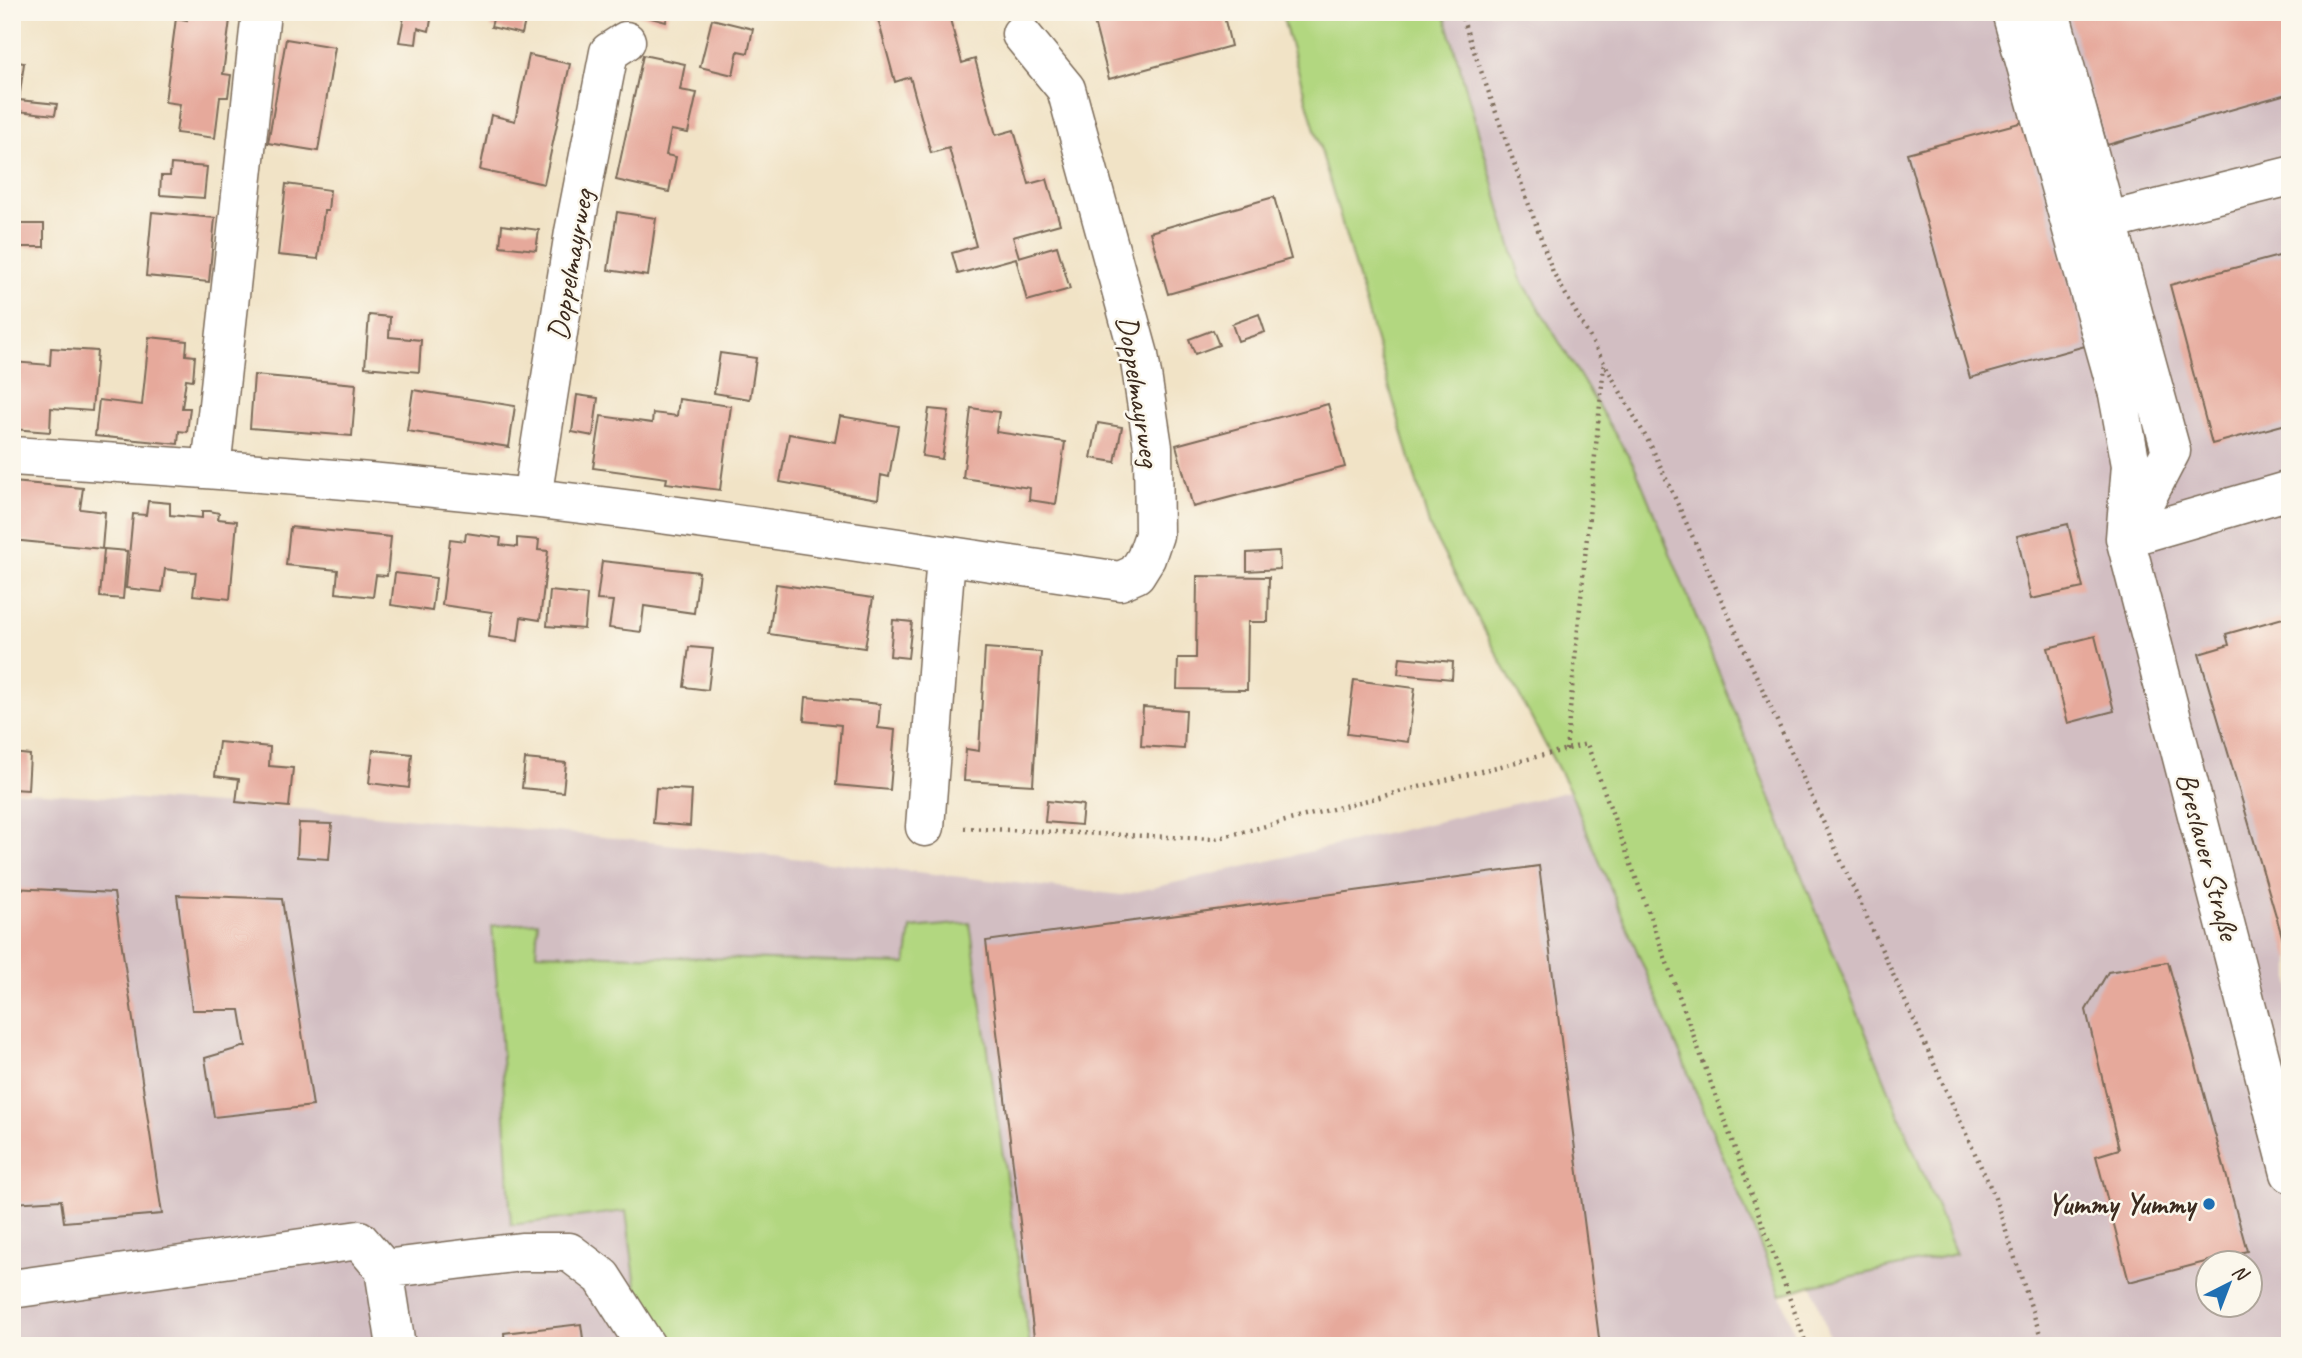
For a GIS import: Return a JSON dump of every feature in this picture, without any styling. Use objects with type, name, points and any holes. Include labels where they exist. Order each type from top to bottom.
[{"type":"street","points":[[211,469],[261,12]]},
{"type":"street","points":[[2011,12],[2090,226]]},
{"type":"street","points":[[2050,12],[2090,226]]},
{"type":"street","name":"Doppelmayrweg","points":[[12,456],[211,469],[532,498],[747,526],[1120,581],[1136,574],[1146,558],[1154,535],[1153,447],[1139,355],[1066,89],[1021,34]]},
{"type":"street","name":"Doppelmayrweg","points":[[532,498],[574,232],[609,52],[626,41]]},
{"type":"street","points":[[2090,226],[2290,176]]},
{"type":"street","name":"Breslauer Straße","points":[[2090,226],[2131,465],[2125,538],[2290,1173]]},
{"type":"street","points":[[2125,538],[2290,491]]},
{"type":"street","points":[[925,827],[946,556]]},
{"type":"street","points":[[12,1289],[359,1240],[384,1269],[396,1346]]},
{"type":"street","points":[[384,1269],[521,1252],[569,1252],[602,1277],[646,1346]]},
{"type":"path","points":[[1460,12],[1553,272],[1652,448],[1994,1195],[2044,1346]]},
{"type":"path","points":[[1566,750],[1604,363]]},
{"type":"path","points":[[925,827],[1215,839],[1587,744],[1807,1346]]},
{"type":"shaded area","points":[[1444,12],[2290,12],[2290,1346],[1832,1346],[1812,1285],[1956,1253],[1635,467],[1520,277]]},
{"type":"shaded area","points":[[12,791],[332,811],[586,835],[1122,895],[1570,791],[1781,1295],[1799,1346],[1030,1346],[970,923],[911,928],[906,964],[535,953],[537,922],[492,927],[511,1225],[626,1211],[644,1346],[12,1346]]},
{"type":"green space","points":[[1281,12],[1444,12],[1520,277],[1635,467],[1956,1254],[1812,1285],[1781,1295],[1570,791],[1430,528]]},
{"type":"green space","points":[[538,922],[536,953],[906,964],[911,928],[970,923],[1030,1346],[644,1346],[626,1211],[511,1225],[492,926]]},
{"type":"building","points":[[188,12],[231,12],[223,74],[231,75],[228,97],[220,97],[215,138],[176,133],[180,104],[165,102],[176,18],[187,20]]},
{"type":"building","points":[[405,12],[446,12],[445,16],[432,14],[429,31],[418,28],[416,44],[399,42]]},
{"type":"building","points":[[466,12],[527,12],[522,34],[491,27],[493,19]]},
{"type":"building","points":[[629,12],[668,12],[666,22]]},
{"type":"building","points":[[876,12],[948,12],[962,63],[975,59],[996,135],[1014,130],[1029,184],[1047,179],[1060,224],[1013,237],[1019,257],[1057,246],[1070,289],[1027,301],[1016,258],[958,274],[952,253],[976,246],[949,148],[931,153],[910,77],[895,82]]},
{"type":"building","points":[[1133,12],[1223,12],[1231,46],[1109,79],[1094,22]]},
{"type":"building","points":[[2069,12],[2290,12],[2290,93],[2107,145]]},
{"type":"building","points":[[712,19],[753,29],[748,53],[738,51],[733,75],[700,67]]},
{"type":"building","points":[[286,39],[335,47],[318,151],[268,143]]},
{"type":"building","points":[[529,55],[570,64],[544,184],[480,170],[491,115],[515,121]]},
{"type":"building","points":[[643,55],[685,64],[680,90],[697,93],[688,133],[671,130],[666,155],[676,157],[669,192],[616,180]]},
{"type":"building","points":[[12,61],[24,63],[19,100],[57,104],[55,115],[18,111],[16,129],[12,128]]},
{"type":"building","points":[[2023,122],[2085,346],[1970,378],[1907,153]]},
{"type":"building","points":[[171,164],[207,167],[204,198],[160,195],[161,176],[170,176]]},
{"type":"building","points":[[286,184],[330,190],[328,211],[324,211],[318,259],[278,255]]},
{"type":"building","points":[[1274,197],[1291,259],[1168,294],[1150,232]]},
{"type":"building","points":[[152,212],[215,218],[209,282],[146,276]]},
{"type":"building","points":[[617,212],[656,218],[648,276],[608,270]]},
{"type":"building","points":[[12,224],[44,224],[44,247],[12,247]]},
{"type":"building","points":[[502,225],[539,230],[536,250],[500,246]]},
{"type":"building","points":[[2290,253],[2290,423],[2212,444],[2170,285]]},
{"type":"building","points":[[1259,314],[1265,332],[1238,341],[1232,324]]},
{"type":"building","points":[[369,315],[390,317],[389,337],[421,340],[419,372],[365,367]]},
{"type":"building","points":[[1213,330],[1219,345],[1195,354],[1189,339]]},
{"type":"building","points":[[149,337],[187,341],[186,355],[195,356],[193,380],[186,379],[182,408],[190,408],[187,432],[179,431],[178,444],[95,436],[99,400],[142,405]]},
{"type":"building","points":[[51,348],[97,351],[92,411],[51,408],[50,432],[12,429],[12,362],[50,365]]},
{"type":"building","points":[[720,353],[756,358],[750,399],[714,393]]},
{"type":"building","points":[[254,375],[356,384],[352,436],[250,428]]},
{"type":"building","points":[[413,390],[515,406],[509,447],[407,431]]},
{"type":"building","points":[[577,395],[598,398],[593,436],[572,432]]},
{"type":"building","points":[[679,399],[731,406],[720,490],[666,483],[667,478],[593,468],[601,416],[652,423],[653,413],[677,416]]},
{"type":"building","points":[[1328,404],[1345,467],[1193,507],[1176,445]]},
{"type":"building","points":[[971,408],[999,412],[996,432],[1065,442],[1056,504],[1029,500],[1030,488],[963,478]]},
{"type":"building","points":[[929,409],[949,411],[942,459],[922,456]]},
{"type":"building","points":[[840,416],[898,426],[889,477],[881,475],[878,499],[780,482],[789,434],[835,442]]},
{"type":"building","points":[[1098,423],[1122,427],[1115,462],[1091,458]]},
{"type":"building","points":[[12,482],[83,488],[80,509],[105,512],[102,549],[12,540]]},
{"type":"building","points":[[148,501],[170,503],[170,515],[202,518],[202,511],[210,511],[219,513],[218,519],[237,521],[230,599],[193,595],[196,572],[165,569],[162,592],[126,588],[133,514],[146,515]]},
{"type":"building","points":[[2068,524],[2083,588],[2031,599],[2017,536]]},
{"type":"building","points":[[290,527],[391,537],[387,576],[376,575],[373,597],[336,593],[338,570],[286,565]]},
{"type":"building","points":[[466,533],[501,538],[500,545],[517,547],[517,538],[539,540],[538,550],[548,551],[540,620],[521,617],[518,641],[489,637],[492,612],[442,605],[450,539],[465,541]]},
{"type":"building","points":[[104,549],[127,551],[123,599],[100,597]]},
{"type":"building","points":[[1279,551],[1280,569],[1247,571],[1247,553]]},
{"type":"building","points":[[602,561],[699,572],[694,613],[644,606],[641,632],[609,628],[613,601],[597,600]]},
{"type":"building","points":[[395,573],[436,578],[432,611],[391,605]]},
{"type":"building","points":[[1197,576],[1269,577],[1268,622],[1248,622],[1247,690],[1177,689],[1178,658],[1196,658]]},
{"type":"building","points":[[776,584],[873,598],[865,648],[769,634]]},
{"type":"building","points":[[550,591],[587,595],[584,629],[547,626]]},
{"type":"building","points":[[2290,616],[2289,960],[2199,654],[2229,645],[2226,634]]},
{"type":"building","points":[[893,620],[912,622],[908,658],[890,656]]},
{"type":"building","points":[[2095,636],[2114,711],[2068,723],[2048,648]]},
{"type":"building","points":[[689,647],[713,649],[708,690],[684,687]]},
{"type":"building","points":[[985,648],[1041,652],[1033,785],[964,781],[966,749],[979,751]]},
{"type":"building","points":[[1400,657],[1453,662],[1452,679],[1398,674]]},
{"type":"building","points":[[1354,680],[1415,688],[1408,742],[1347,734]]},
{"type":"building","points":[[806,697],[880,704],[878,728],[895,730],[890,790],[836,785],[841,725],[804,721]]},
{"type":"building","points":[[1143,707],[1186,710],[1184,749],[1141,746]]},
{"type":"building","points":[[219,742],[270,747],[269,766],[293,768],[289,807],[236,802],[239,779],[215,776]]},
{"type":"building","points":[[373,750],[412,754],[409,788],[369,783]]},
{"type":"building","points":[[12,753],[30,755],[28,790],[12,789]]},
{"type":"building","points":[[525,759],[566,763],[563,792],[522,788]]},
{"type":"building","points":[[656,788],[692,790],[690,826],[653,823]]},
{"type":"building","points":[[1047,801],[1083,805],[1081,825],[1045,822]]},
{"type":"building","points":[[299,823],[332,824],[329,859],[297,857]]},
{"type":"building","points":[[1539,866],[1600,1346],[1035,1346],[986,941]]},
{"type":"building","points":[[12,888],[114,893],[162,1214],[64,1222],[61,1200],[12,1203]]},
{"type":"building","points":[[177,895],[282,899],[313,1106],[214,1117],[205,1058],[246,1046],[240,1010],[192,1010]]},
{"type":"building","points":[[2168,962],[2247,1250],[2194,1250],[2194,1265],[2129,1282],[2096,1156],[2119,1149],[2086,1010],[2108,972]]},
{"type":"building","points":[[581,1324],[584,1346],[505,1346],[504,1333]]},
{"type":"place","name":"Yummy Yummy","points":[[2209,1204]]}]
